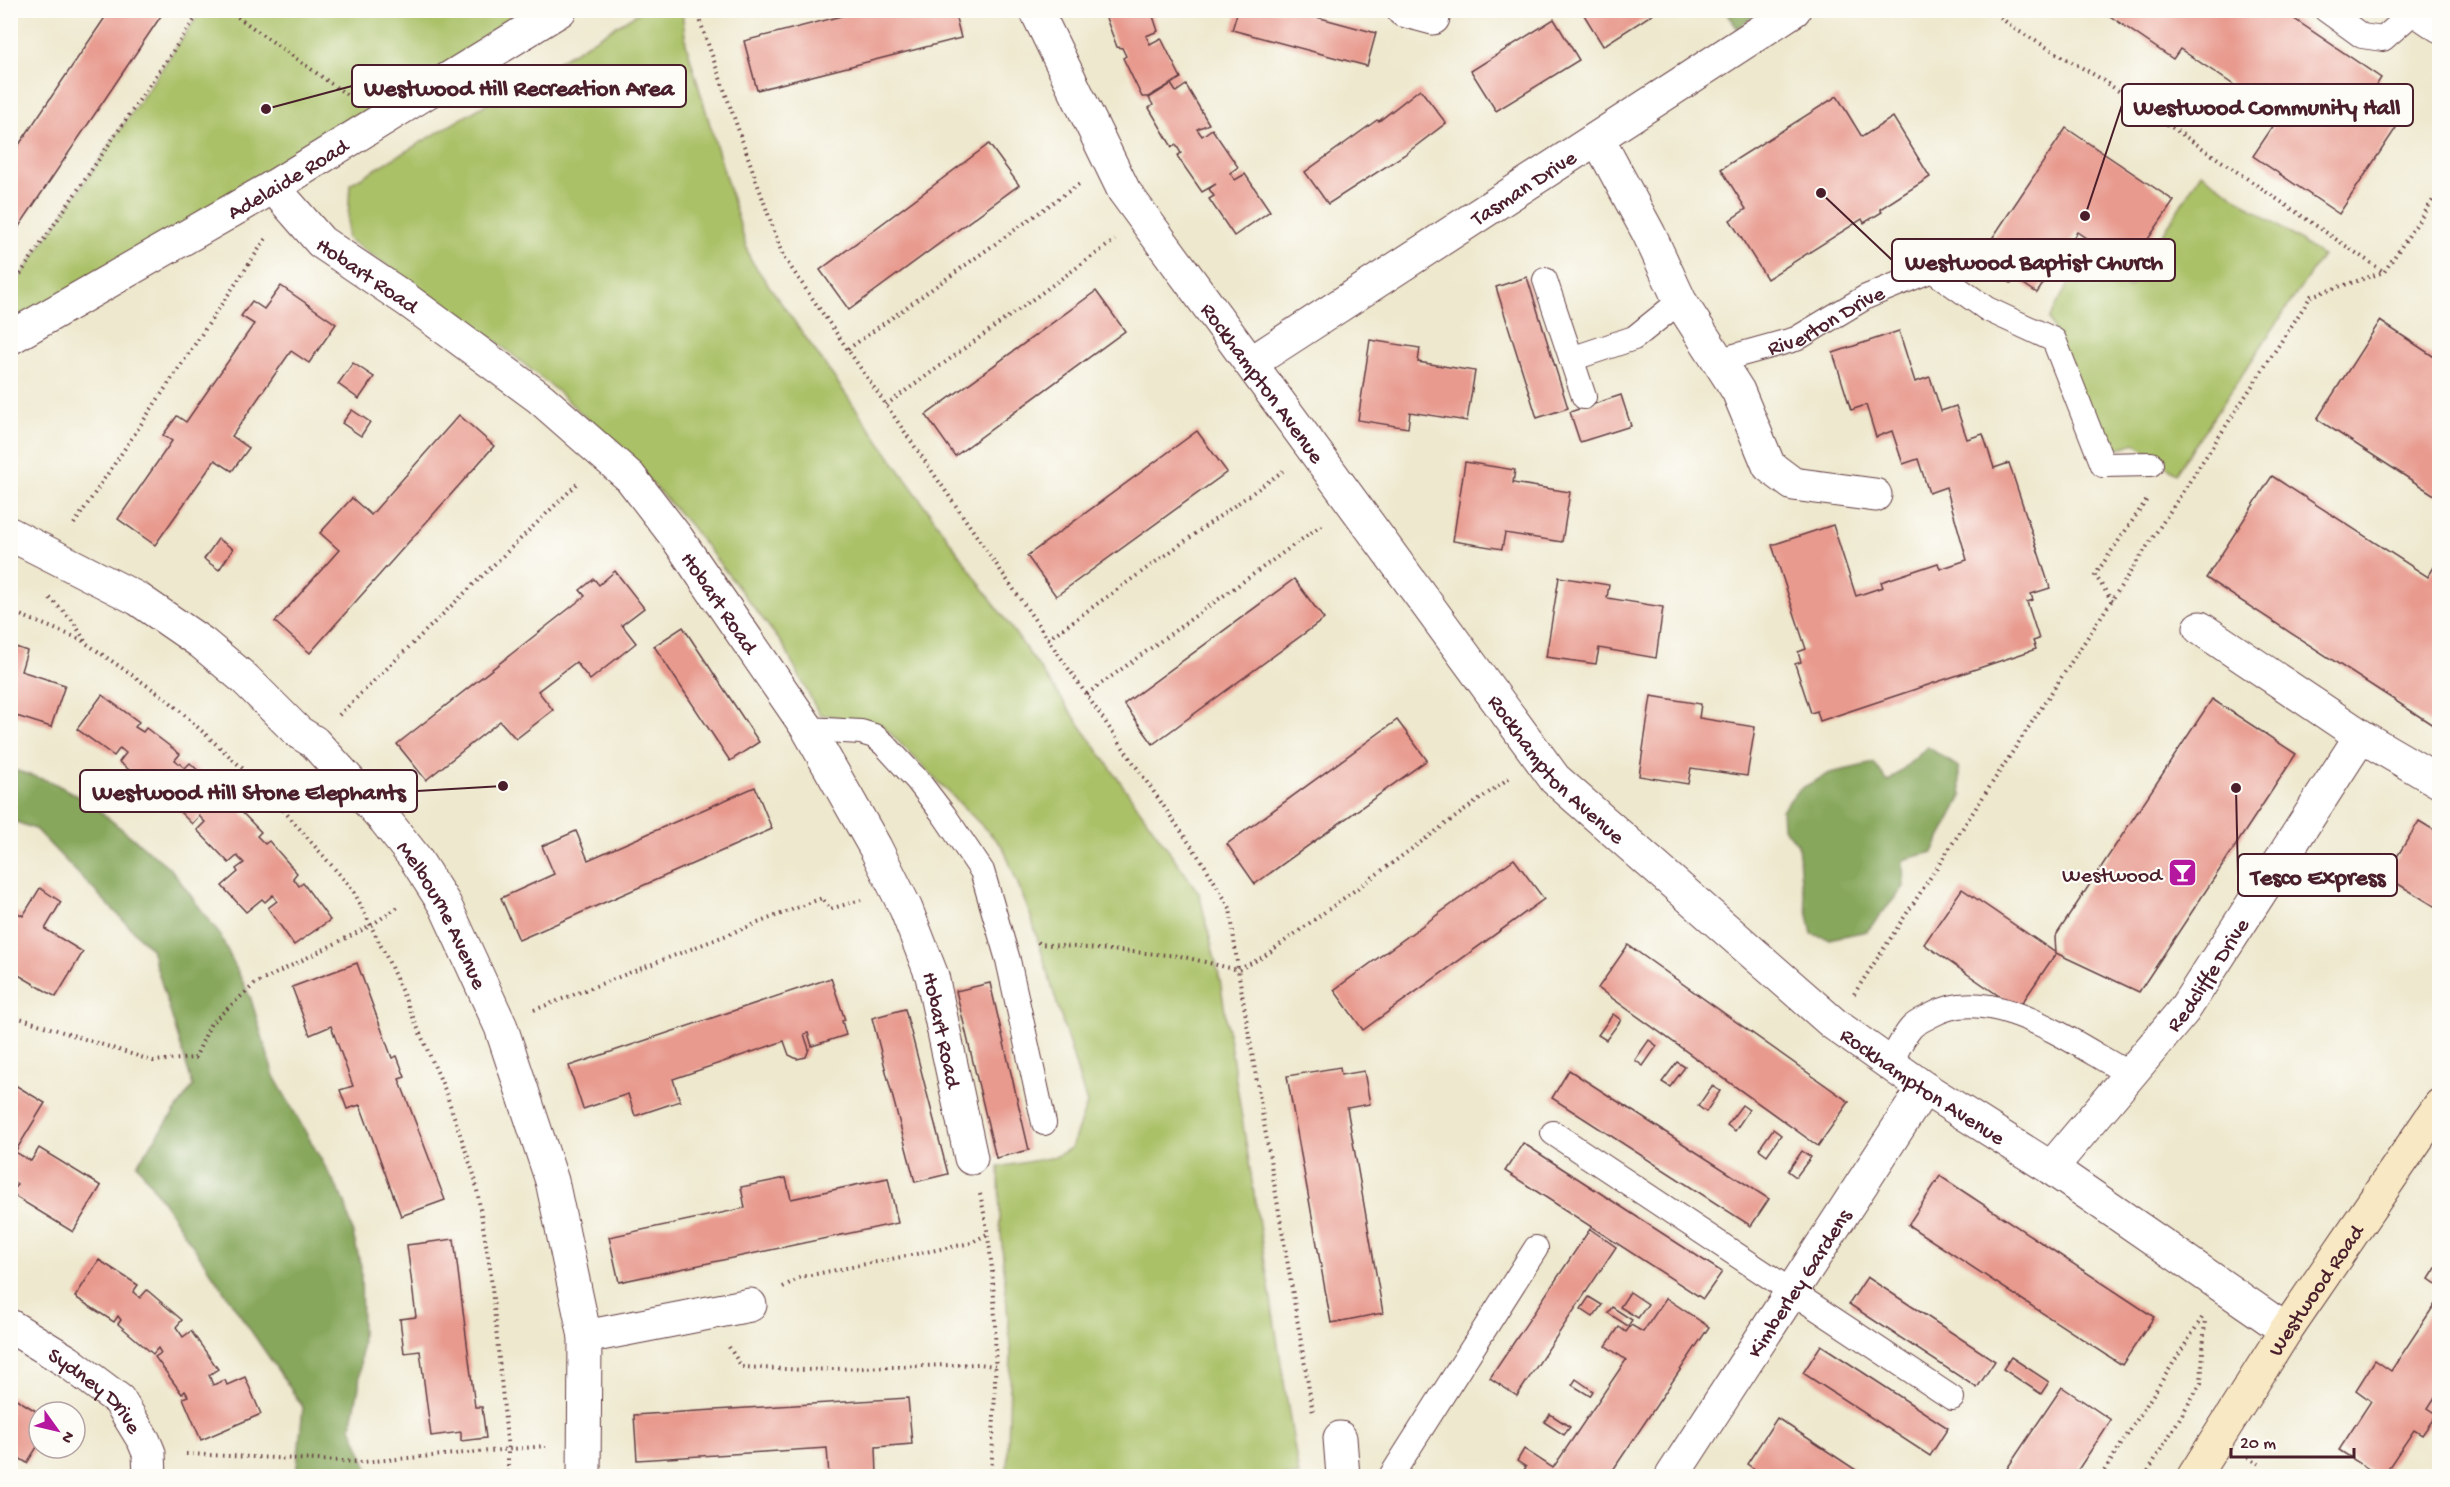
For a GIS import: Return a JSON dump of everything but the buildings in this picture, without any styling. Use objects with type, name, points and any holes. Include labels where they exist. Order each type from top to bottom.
[{"type":"street","name":"Adelaide Road","points":[[10,338],[273,187],[560,10]]},
{"type":"street","name":"Rockhampton Avenue","points":[[1036,10],[1124,191],[1555,779],[1834,1024],[1924,1088],[2051,1168],[2286,1330]]},
{"type":"street","name":"Tasman Drive","points":[[1251,363],[1794,10]]},
{"type":"street","points":[[2416,10],[2439,26]]},
{"type":"street","points":[[1598,139],[1649,234],[1680,301],[1738,391],[1769,466],[1793,484],[1875,495]]},
{"type":"street","name":"Hobart Road","points":[[273,187],[321,242],[485,355],[540,398],[630,477],[677,538],[808,729],[896,890],[932,976],[971,1158]]},
{"type":"street","name":"Melbourne Avenue","points":[[10,534],[138,599],[202,643],[245,679],[298,732],[314,742],[386,820],[415,858],[445,905],[501,1027],[552,1181],[585,1337],[584,1476]]},
{"type":"street","points":[[2200,628],[2361,736],[2439,782]]},
{"type":"street","name":"Redcliffe Drive","points":[[2051,1168],[2184,1010],[2361,736]]},
{"type":"street","name":"Kimberley Gardens","points":[[1672,1476],[1924,1088]]},
{"type":"street","name":"Westwood Road","points":[[2194,1476],[2286,1330],[2439,1105]]},
{"type":"street","points":[[585,1337],[750,1305]]},
{"type":"street","name":"Sydney Drive","points":[[10,1326],[67,1361],[119,1400],[144,1441],[149,1465]]},
{"type":"street","points":[[1341,1438],[1343,1476]]},
{"type":"lane","points":[[2326,10],[2362,36],[2383,39],[2416,10]]},
{"type":"lane","name":"Riverton Drive","points":[[1720,360],[1796,339],[1866,297],[1932,270],[1987,309],[2054,340],[2103,465],[2151,464]]},
{"type":"lane","points":[[1545,280],[1584,397]]},
{"type":"lane","points":[[1571,359],[1634,338],[1680,301]]},
{"type":"lane","points":[[808,729],[861,732],[874,736],[884,744],[944,815],[982,871],[1008,960],[1044,1122]]},
{"type":"lane","points":[[1890,1064],[1912,1027],[1938,1011],[1967,1004],[1997,1007],[2036,1022],[2130,1074]]},
{"type":"lane","points":[[1553,1133],[1952,1398]]},
{"type":"lane","points":[[1391,1476],[1536,1248]]},
{"type":"path","points":[[10,290],[201,10]]},
{"type":"path","points":[[228,10],[353,100]]},
{"type":"path","points":[[696,10],[783,255],[1206,866],[1230,908],[1238,970],[1317,1435],[1341,1438]]},
{"type":"path","points":[[1991,10],[2014,29],[2098,77],[2384,272]]},
{"type":"path","points":[[848,349],[1110,162]]},
{"type":"path","points":[[1834,1024],[2311,296],[2384,272],[2439,190]]},
{"type":"path","points":[[886,405],[1144,219]]},
{"type":"path","points":[[54,555],[270,234]]},
{"type":"path","points":[[1048,639],[1313,449]]},
{"type":"path","points":[[314,742],[605,456]]},
{"type":"path","points":[[2112,601],[2095,575],[2164,474],[2151,464]]},
{"type":"path","points":[[1087,694],[1353,503]]},
{"type":"path","points":[[10,611],[80,639],[168,700],[265,789],[352,890],[388,960],[445,1090],[475,1178],[490,1268],[508,1450],[508,1476]]},
{"type":"path","points":[[992,906],[1018,922],[1040,944],[1180,956],[1238,970],[1263,957],[1539,757]]},
{"type":"path","points":[[501,1027],[528,1012],[822,898],[830,909],[896,890]]},
{"type":"path","points":[[10,1015],[153,1061],[195,1058],[211,1023],[255,984],[370,926]]},
{"type":"path","points":[[971,1158],[989,1233],[995,1366],[991,1476]]},
{"type":"path","points":[[750,1305],[801,1278],[971,1243],[989,1233]]},
{"type":"path","points":[[2101,1476],[2206,1312],[2201,1383],[2145,1476]]},
{"type":"path","points":[[709,1313],[742,1367],[805,1370],[980,1364],[995,1366]]},
{"type":"path","points":[[149,1465],[363,1462],[508,1450]]},
{"type":"green space","points":[[201,11],[560,11],[11,338],[11,300],[14,286]]},
{"type":"green space","points":[[641,11],[682,11],[686,44],[750,259],[1199,893],[1220,980],[1299,1476],[1007,1476],[1011,1354],[1000,1223],[999,1167],[1055,1157],[1071,1148],[1087,1104],[1031,917],[1003,847],[882,726],[819,714],[783,645],[689,524],[623,452],[556,390],[498,343],[347,238],[350,184]]},
{"type":"green space","points":[[1726,11],[1761,11],[1737,28]]},
{"type":"green space","points":[[2201,173],[2322,256],[2176,473],[2135,443],[2103,453],[2049,319],[2082,259],[2129,288]]},
{"type":"green space","points":[[1928,747],[1958,767],[1962,796],[1933,852],[1903,860],[1904,887],[1867,931],[1829,939],[1812,934],[1801,882],[1798,844],[1783,828],[1782,810],[1798,790],[1830,773],[1874,763],[1888,782]]},
{"type":"green space","points":[[11,769],[52,782],[87,801],[171,869],[220,935],[251,999],[274,1076],[345,1202],[361,1266],[362,1334],[359,1387],[351,1427],[371,1476],[296,1476],[303,1407],[137,1164],[193,1086],[151,949],[35,829],[11,820]]},
{"type":"place","name":"Westwood Hill Recreation Area","points":[[266,109]]},
{"type":"place","name":"Westwood Baptist Church","points":[[1821,193]]},
{"type":"place","name":"Westwood Community Hall","points":[[2085,216]]},
{"type":"place","name":"Westwood Hill Stone Elephants","points":[[503,786]]},
{"type":"place","name":"Tesco Express","points":[[2236,788]]},
{"type":"place","name":"Westwood","points":[[2183,873]]}]
